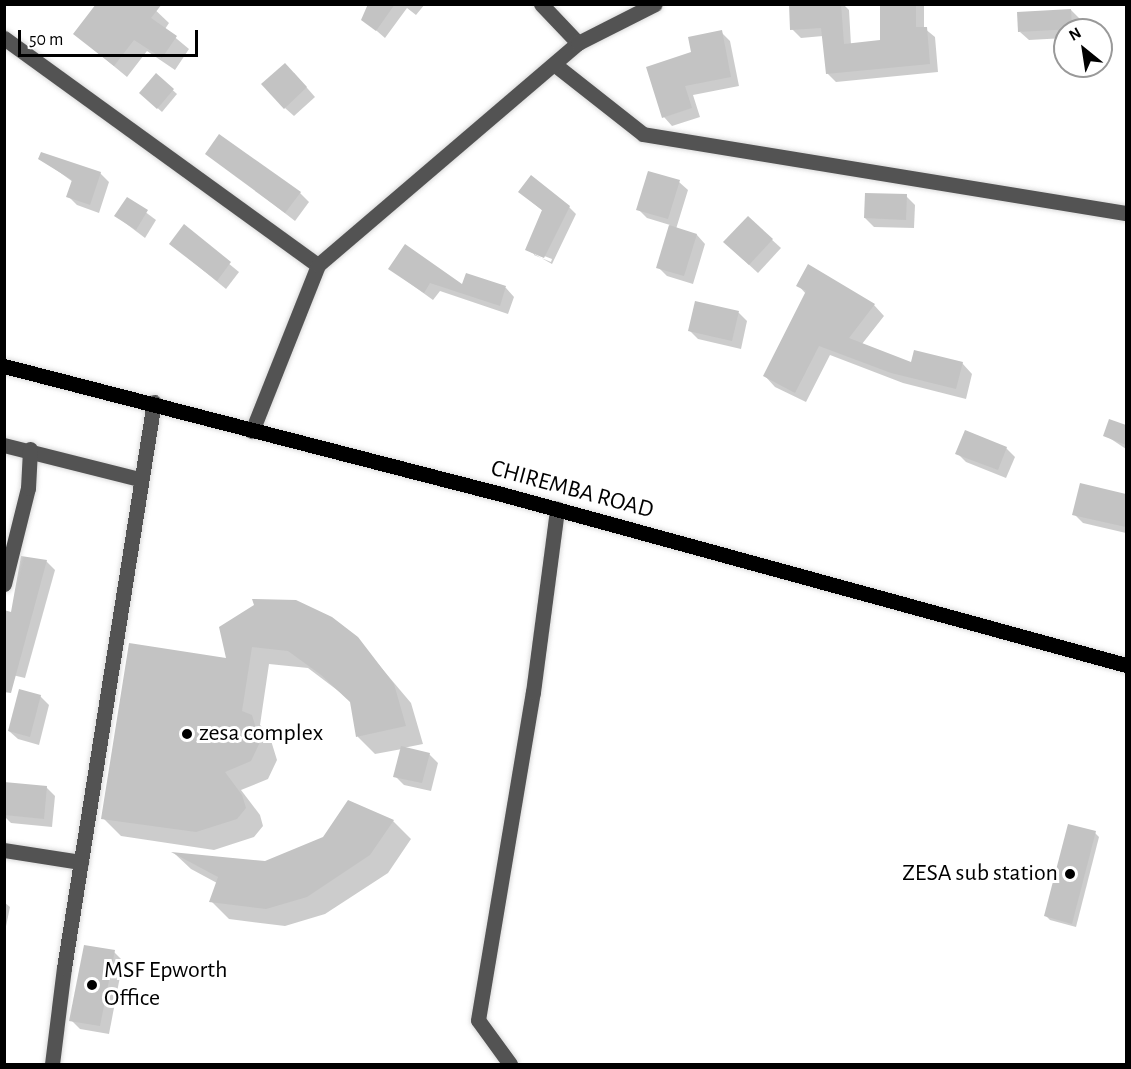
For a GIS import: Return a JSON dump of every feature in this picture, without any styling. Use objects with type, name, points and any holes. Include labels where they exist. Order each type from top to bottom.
[{"type":"main road","name":"CHIREMBA ROAD","points":[[4,366],[154,402],[252,431],[556,509],[1126,665]]},
{"type":"street","points":[[542,4],[578,43]]},
{"type":"street","points":[[252,431],[318,265],[578,43],[655,4]]},
{"type":"street","points":[[4,38],[318,265]]},
{"type":"street","points":[[554,64],[643,134],[1126,213]]},
{"type":"street","points":[[52,1065],[139,479],[154,402]]},
{"type":"street","points":[[4,445],[30,449],[139,479]]},
{"type":"street","points":[[4,584],[28,488],[30,449]]},
{"type":"street","points":[[510,1065],[478,1020],[533,692],[556,509]]},
{"type":"street","points":[[4,850],[81,862]]},
{"type":"building","points":[[96,4],[162,4],[151,18],[177,36],[162,58],[134,40],[114,66],[73,34]]},
{"type":"building","points":[[368,4],[395,4],[376,31],[361,20]]},
{"type":"building","points":[[789,4],[841,4],[844,44],[880,40],[880,4],[916,4],[916,27],[927,27],[930,64],[826,74],[821,28],[790,30]]},
{"type":"building","points":[[1071,9],[1071,18],[1053,18],[1053,30],[1018,32],[1017,12]]},
{"type":"building","points":[[722,30],[731,77],[685,86],[692,108],[662,118],[646,67],[691,52],[688,37]]},
{"type":"building","points":[[285,63],[307,87],[284,109],[261,84]]},
{"type":"building","points":[[156,73],[174,89],[157,109],[139,93]]},
{"type":"building","points":[[219,134],[301,192],[285,213],[205,154]]},
{"type":"building","points":[[41,152],[101,172],[90,205],[66,197],[72,180],[38,159]]},
{"type":"building","points":[[648,171],[680,180],[668,219],[636,210]]},
{"type":"building","points":[[531,175],[570,206],[544,258],[525,250],[542,210],[518,192]]},
{"type":"building","points":[[865,193],[907,194],[906,220],[864,218]]},
{"type":"building","points":[[127,197],[148,210],[136,230],[114,216]]},
{"type":"building","points":[[748,216],[773,239],[749,265],[723,242]]},
{"type":"building","points":[[184,224],[231,262],[217,281],[169,244]]},
{"type":"building","points":[[669,225],[697,234],[684,276],[656,268]]},
{"type":"building","points":[[405,244],[462,284],[466,273],[506,286],[500,306],[430,283],[424,293],[388,269]]},
{"type":"building","points":[[808,264],[875,304],[849,338],[911,362],[914,350],[963,362],[956,389],[891,373],[819,346],[795,393],[763,376],[806,291],[796,286]]},
{"type":"building","points":[[695,301],[739,311],[732,341],[688,331]]},
{"type":"building","points":[[1109,419],[1126,425],[1126,445],[1103,436]]},
{"type":"building","points":[[965,430],[1007,447],[998,470],[955,454]]},
{"type":"building","points":[[1080,483],[1126,494],[1126,527],[1072,515]]},
{"type":"building","points":[[21,556],[47,560],[11,693],[4,692],[4,610],[11,612]]},
{"type":"building","name":"zesa complex","points":[[252,599],[296,600],[332,617],[358,637],[394,684],[406,726],[356,737],[350,702],[321,675],[288,651],[252,647],[242,711],[252,715],[260,742],[251,761],[225,772],[242,795],[246,808],[237,819],[196,832],[101,819],[129,643],[226,658],[219,627],[254,605]]},
{"type":"building","points":[[19,689],[41,695],[30,737],[8,731]]},
{"type":"building","points":[[401,746],[430,753],[422,783],[393,777]]},
{"type":"building","points":[[4,782],[47,786],[44,819],[4,815]]},
{"type":"building","name":"zesa complex","points":[[348,800],[394,820],[370,855],[307,897],[266,909],[209,902],[218,877],[171,852],[265,861],[323,837]]},
{"type":"building","name":"ZESA sub station","points":[[1068,824],[1096,831],[1072,924],[1044,916]]},
{"type":"building","name":"MSF Epworth Office","points":[[84,945],[115,950],[100,1026],[69,1021]]},
{"type":"place","name":"zesa complex","points":[[187,734]]},
{"type":"place","name":"ZESA sub station","points":[[1070,874]]},
{"type":"place","name":"MSF Epworth Office","points":[[92,985]]}]
